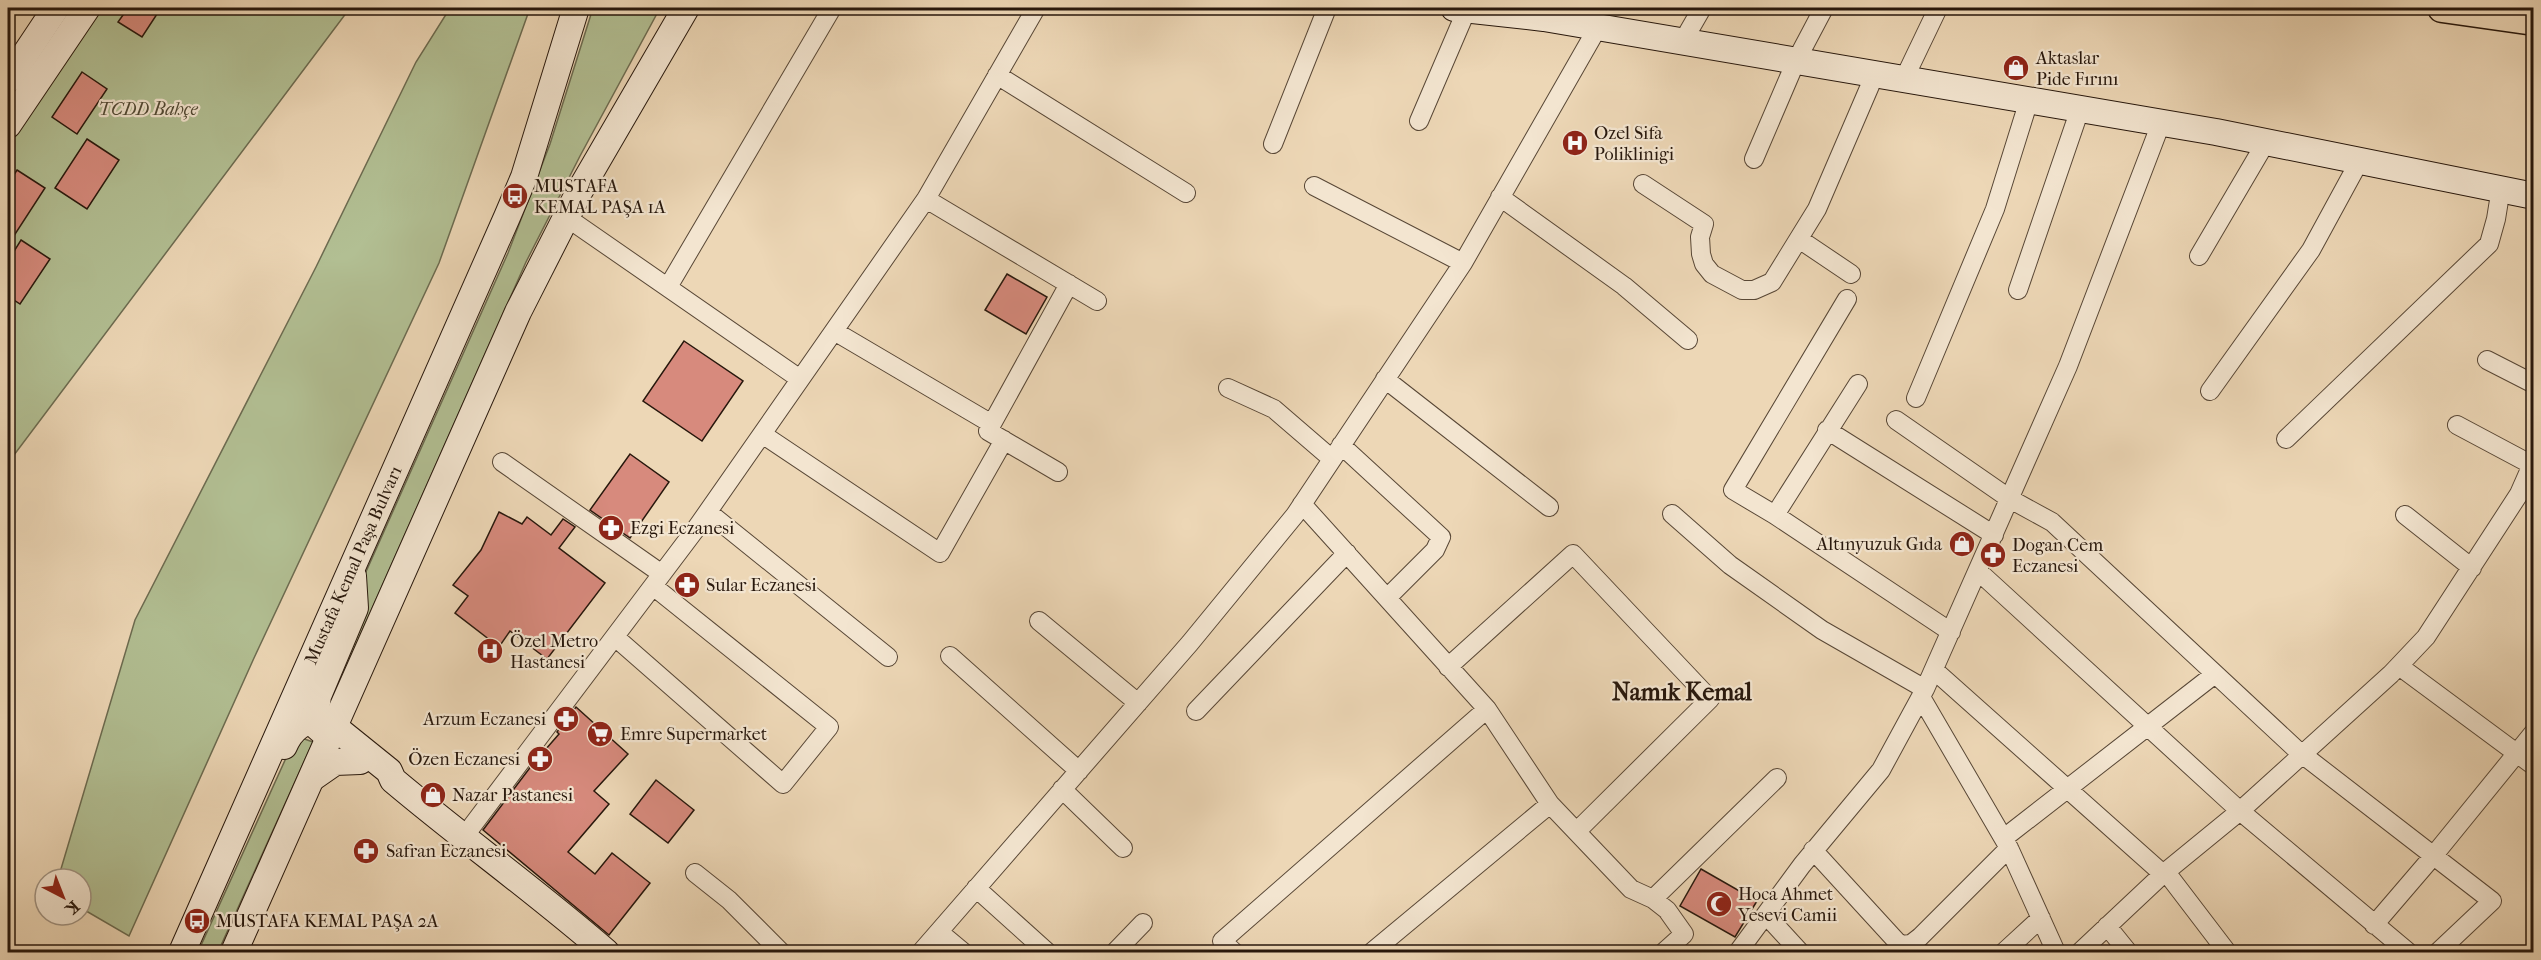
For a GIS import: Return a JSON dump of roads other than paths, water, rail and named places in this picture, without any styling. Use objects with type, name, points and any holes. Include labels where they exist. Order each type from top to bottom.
[{"type":"main road","points":[[8,80],[56,8]]},
{"type":"main road","points":[[8,125],[87,8]]},
{"type":"main road","name":"Mustafa Kemal Paşa Bulvarı","points":[[182,952],[257,787],[524,177],[576,8]]},
{"type":"main road","points":[[234,952],[312,778],[327,728],[349,697],[513,322],[570,209],[686,8]]},
{"type":"main road","points":[[1461,8],[1565,14],[1598,27],[2161,123],[2360,160],[2534,196]]},
{"type":"main road","points":[[2442,8],[2534,21]]},
{"type":"main road","points":[[327,728],[318,696],[355,608],[352,570]]},
{"type":"main road","points":[[349,697],[353,726],[363,757]]},
{"type":"main road","points":[[257,787],[270,782],[287,739],[302,723],[327,728],[363,757],[382,778],[393,780],[606,952]]},
{"type":"main road","points":[[312,778],[335,762],[363,757]]},
{"type":"street","points":[[668,287],[832,8]]},
{"type":"street","points":[[463,838],[708,512],[926,199],[1036,8]]},
{"type":"street","points":[[1273,144],[1327,8]]},
{"type":"street","points":[[1419,121],[1461,8]]},
{"type":"street","points":[[1683,41],[1702,8]]},
{"type":"street","points":[[1754,159],[1796,61],[1824,8]]},
{"type":"street","points":[[1904,79],[1938,8]]},
{"type":"street","points":[[921,952],[1190,643],[1302,504],[1463,263],[1598,27]]},
{"type":"street","points":[[1643,184],[1704,224],[1700,237],[1704,264],[1712,274],[1742,290],[1754,290],[1772,282],[1817,209],[1875,74]]},
{"type":"street","points":[[998,75],[1186,193]]},
{"type":"street","points":[[1916,398],[1995,209],[2029,100]]},
{"type":"street","points":[[2018,290],[2080,109]]},
{"type":"street","points":[[1738,952],[1813,850],[1881,770],[1923,693],[2068,366],[2161,123]]},
{"type":"street","points":[[2199,256],[2266,142]]},
{"type":"street","points":[[2210,391],[2311,250],[2360,160]]},
{"type":"street","points":[[1314,186],[1463,263]]},
{"type":"street","points":[[2286,439],[2489,244],[2501,188]]},
{"type":"street","points":[[1500,198],[1624,286],[1688,340]]},
{"type":"street","points":[[926,199],[1097,301]]},
{"type":"street","points":[[570,209],[668,287],[800,379]]},
{"type":"street","points":[[1799,239],[1851,274]]},
{"type":"street","points":[[1058,472],[988,431],[1069,284]]},
{"type":"street","points":[[1847,299],[1733,490],[1775,515],[1951,632]]},
{"type":"street","points":[[834,331],[992,424]]},
{"type":"street","points":[[2487,360],[2534,384]]},
{"type":"street","points":[[1385,379],[1549,507]]},
{"type":"street","points":[[1775,515],[1857,384]]},
{"type":"street","points":[[1228,388],[1274,409],[1337,452],[1441,537],[1435,550],[1387,598]]},
{"type":"street","points":[[1896,420],[2010,499],[2052,522],[2302,754],[2492,901],[2438,952]]},
{"type":"street","points":[[2080,952],[2165,873],[2240,811],[2399,666],[2426,637],[2519,494],[2533,464],[2457,425]]},
{"type":"street","points":[[1827,430],[1994,535]]},
{"type":"street","points":[[762,434],[940,553],[1004,440]]},
{"type":"street","points":[[502,462],[658,580],[829,728],[783,784],[615,636]]},
{"type":"street","points":[[1302,504],[1487,709],[1550,804],[1631,890],[1653,899],[1667,910],[1684,934],[1664,952]]},
{"type":"street","points":[[708,512],[888,657]]},
{"type":"street","points":[[1672,514],[1730,564],[1821,630],[1923,693],[2007,843],[2056,952]]},
{"type":"street","points":[[2405,515],[2472,568]]},
{"type":"street","points":[[1196,711],[1347,553]]},
{"type":"street","points":[[1448,667],[1573,554],[1710,699],[1577,831]]},
{"type":"street","points":[[1978,571],[2240,811],[2408,952]]},
{"type":"street","points":[[1039,621],[1138,703]]},
{"type":"street","points":[[950,656],[1079,771]]},
{"type":"street","points":[[2399,666],[2534,766]]},
{"type":"street","points":[[1934,670],[2165,873],[2227,952]]},
{"type":"street","points":[[1813,850],[1900,945],[1911,944],[2007,843],[2145,726],[2215,674]]},
{"type":"street","points":[[1234,952],[1222,941],[1487,709]]},
{"type":"street","points":[[2374,924],[2434,855],[2534,732]]},
{"type":"street","points":[[1653,899],[1777,778]]},
{"type":"street","points":[[1062,789],[1123,848]]},
{"type":"street","points":[[1372,952],[1550,804]]},
{"type":"street","points":[[695,873],[729,900],[781,952]]},
{"type":"street","points":[[976,888],[1047,952]]},
{"type":"street","points":[[1766,915],[1800,952]]},
{"type":"street","points":[[2004,952],[2041,918]]},
{"type":"street","points":[[1115,952],[1143,923]]},
{"type":"street","points":[[2107,926],[2128,952]]},
{"type":"street","points":[[939,932],[963,952]]},
{"type":"place","name":"Aktaslar Pide Fırını","points":[[2016,68]]},
{"type":"place","name":"Ozel Sifa Poliklinigi","points":[[1575,143]]},
{"type":"place","name":"MUSTAFA KEMAL PAŞA 1A","points":[[515,196]]},
{"type":"place","name":"Ezgi Eczanesi","points":[[611,528]]},
{"type":"place","name":"Altınyuzuk Gıda","points":[[1962,544]]},
{"type":"place","name":"Dogan Cem Eczanesi","points":[[1993,555]]},
{"type":"place","name":"Sular Eczanesi","points":[[687,585]]},
{"type":"place","name":"Özel Metro Hastanesi","points":[[490,651]]},
{"type":"place","name":"Arzum Eczanesi","points":[[566,719]]},
{"type":"place","name":"Emre Supermarket","points":[[600,734]]},
{"type":"place","name":"Özen Eczanesi","points":[[540,759]]},
{"type":"place","name":"Nazar Pastanesi","points":[[433,795]]},
{"type":"place","name":"Safran Eczanesi","points":[[366,851]]},
{"type":"place","name":"Hoca Ahmet Yesevi Camii","points":[[1719,904]]},
{"type":"place","name":"MUSTAFA KEMAL PAŞA 2A","points":[[197,921]]},
{"type":"district","name":"Namık Kemal","points":[[1682,692]]},
{"type":"park label","name":"TCDD Bahçe","points":[[148,109]]}]
